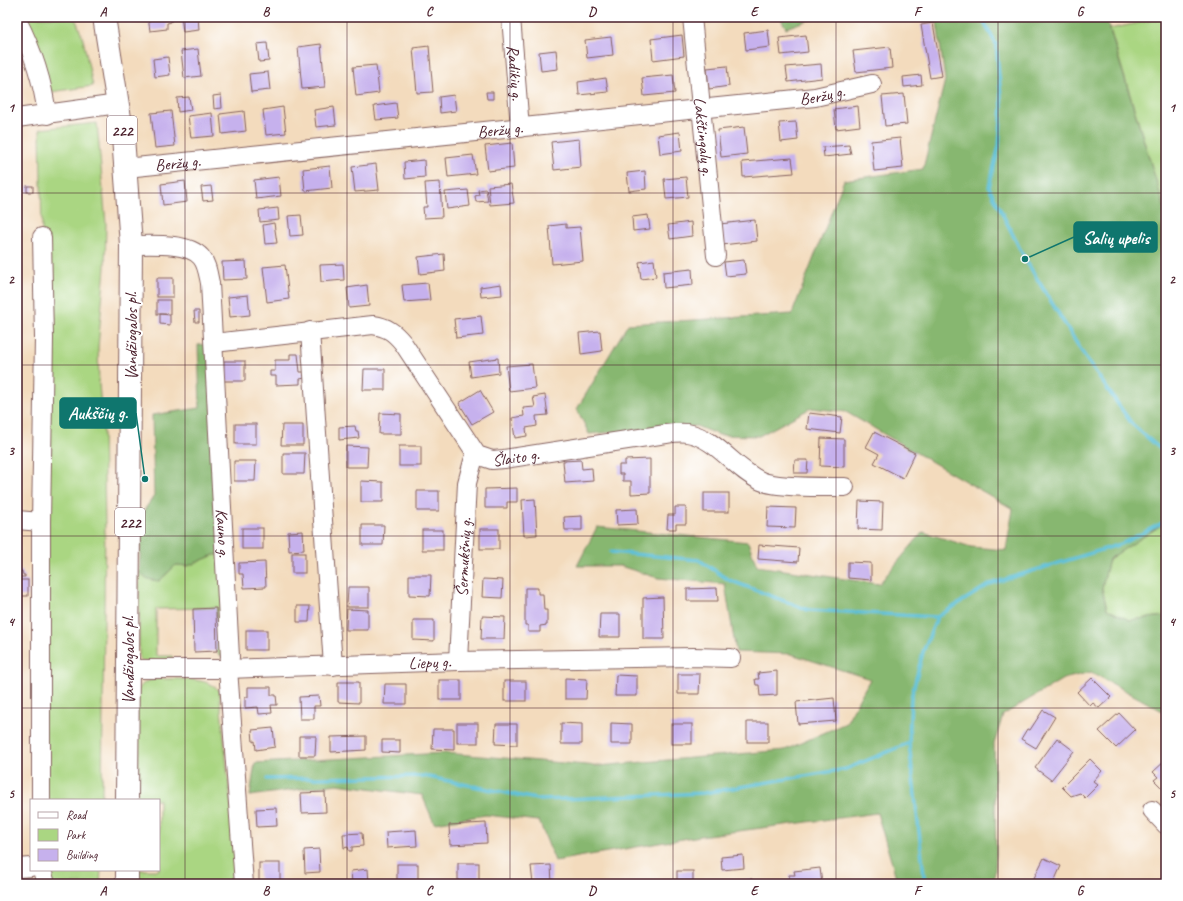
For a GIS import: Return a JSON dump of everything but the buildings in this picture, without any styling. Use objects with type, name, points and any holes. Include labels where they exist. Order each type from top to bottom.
[{"type":"main road","name":"Vandžiogalos pl.","points":[[104,17],[118,104],[126,168],[131,245],[127,799]]},
{"type":"main road","points":[[127,871],[127,884]]},
{"type":"street","name":"Radikių g.","points":[[511,17],[520,128]]},
{"type":"street","name":"Lakštingalų g.","points":[[692,17],[700,110],[716,256]]},
{"type":"street","points":[[17,20],[34,60],[45,100],[47,115]]},
{"type":"street","name":"Beržų g.","points":[[126,168],[815,98],[872,84]]},
{"type":"street","points":[[17,118],[118,104]]},
{"type":"street","points":[[41,799],[41,522],[44,338],[42,237]]},
{"type":"street","name":"Kauno g.","points":[[131,245],[181,247],[190,249],[202,258],[207,266],[210,283],[214,343],[230,657],[228,669],[244,884]]},
{"type":"street","name":"Šlaito g.","points":[[214,343],[373,325],[387,328],[403,343],[477,455],[492,460],[504,459],[686,432],[698,436],[711,444],[761,482],[774,485],[845,487]]},
{"type":"street","points":[[310,331],[333,666]]},
{"type":"street","name":"Šermukšnių g.","points":[[458,661],[467,483],[473,461],[477,455]]},
{"type":"street","points":[[17,520],[41,522]]},
{"type":"street","name":"Liepų g.","points":[[128,669],[228,669],[458,661],[685,657],[731,658]]},
{"type":"street","points":[[1152,810],[1166,825]]},
{"type":"street","points":[[17,868],[30,867]]},
{"type":"street","points":[[42,871],[46,884]]},
{"type":"green space","points":[[17,17],[75,17],[83,39],[93,86],[44,93]]},
{"type":"green space","points":[[780,17],[816,17],[786,28]]},
{"type":"green space","points":[[932,17],[1103,17],[1107,21],[1166,213],[1166,522],[1109,559],[1102,588],[1107,609],[1129,620],[1166,616],[1166,713],[1091,672],[1063,679],[1003,715],[994,744],[996,853],[994,884],[898,884],[877,813],[700,836],[555,861],[539,821],[486,815],[434,823],[422,795],[337,784],[250,796],[255,763],[445,753],[598,766],[785,750],[846,723],[870,679],[791,654],[736,652],[725,584],[658,578],[620,566],[577,566],[597,527],[748,542],[757,566],[879,584],[923,532],[971,547],[1006,550],[1013,509],[846,412],[811,408],[759,436],[719,435],[696,426],[589,434],[577,409],[628,324],[792,314],[844,180],[923,169],[945,80],[937,22]]},
{"type":"green space","points":[[1166,17],[1166,213],[1110,29]]},
{"type":"green space","points":[[97,123],[106,224],[105,268],[98,348],[103,430],[105,524],[102,799],[41,799],[44,338],[40,129]]},
{"type":"green space","points":[[208,344],[225,554],[214,555],[188,566],[176,565],[159,581],[150,580],[139,572],[142,525],[145,509],[154,496],[152,415],[200,408],[198,345]]},
{"type":"green space","points":[[1166,522],[1166,616],[1129,620],[1107,609],[1102,588],[1109,559]]},
{"type":"green space","points":[[225,554],[225,657],[219,655],[217,651],[216,608],[156,609],[156,656],[172,656],[173,659],[171,661],[141,661],[139,658],[139,572],[159,581],[176,565],[188,566],[214,555]]},
{"type":"green space","points":[[182,679],[200,681],[214,686],[218,691],[220,697],[239,884],[137,884],[137,871],[160,871],[160,799],[137,799],[137,692],[141,685],[152,680]]},
{"type":"green space","points":[[42,871],[101,871],[100,884],[46,884]]},
{"type":"waterway","points":[[981,17],[996,44],[1002,107],[999,146],[989,187],[1025,259],[1087,360],[1132,424],[1166,454]]},
{"type":"waterway","points":[[925,884],[909,743],[911,698],[923,652],[937,617],[990,584],[1121,544],[1166,521]]},
{"type":"waterway","points":[[611,552],[699,560],[729,580],[808,610],[937,617]]},
{"type":"waterway","points":[[267,779],[424,776],[541,800],[704,793],[846,769],[909,743]]},
{"type":"place","name":"Salių upelis","points":[[1025,259]]},
{"type":"place","name":"Aukščių g.","points":[[145,479]]}]
